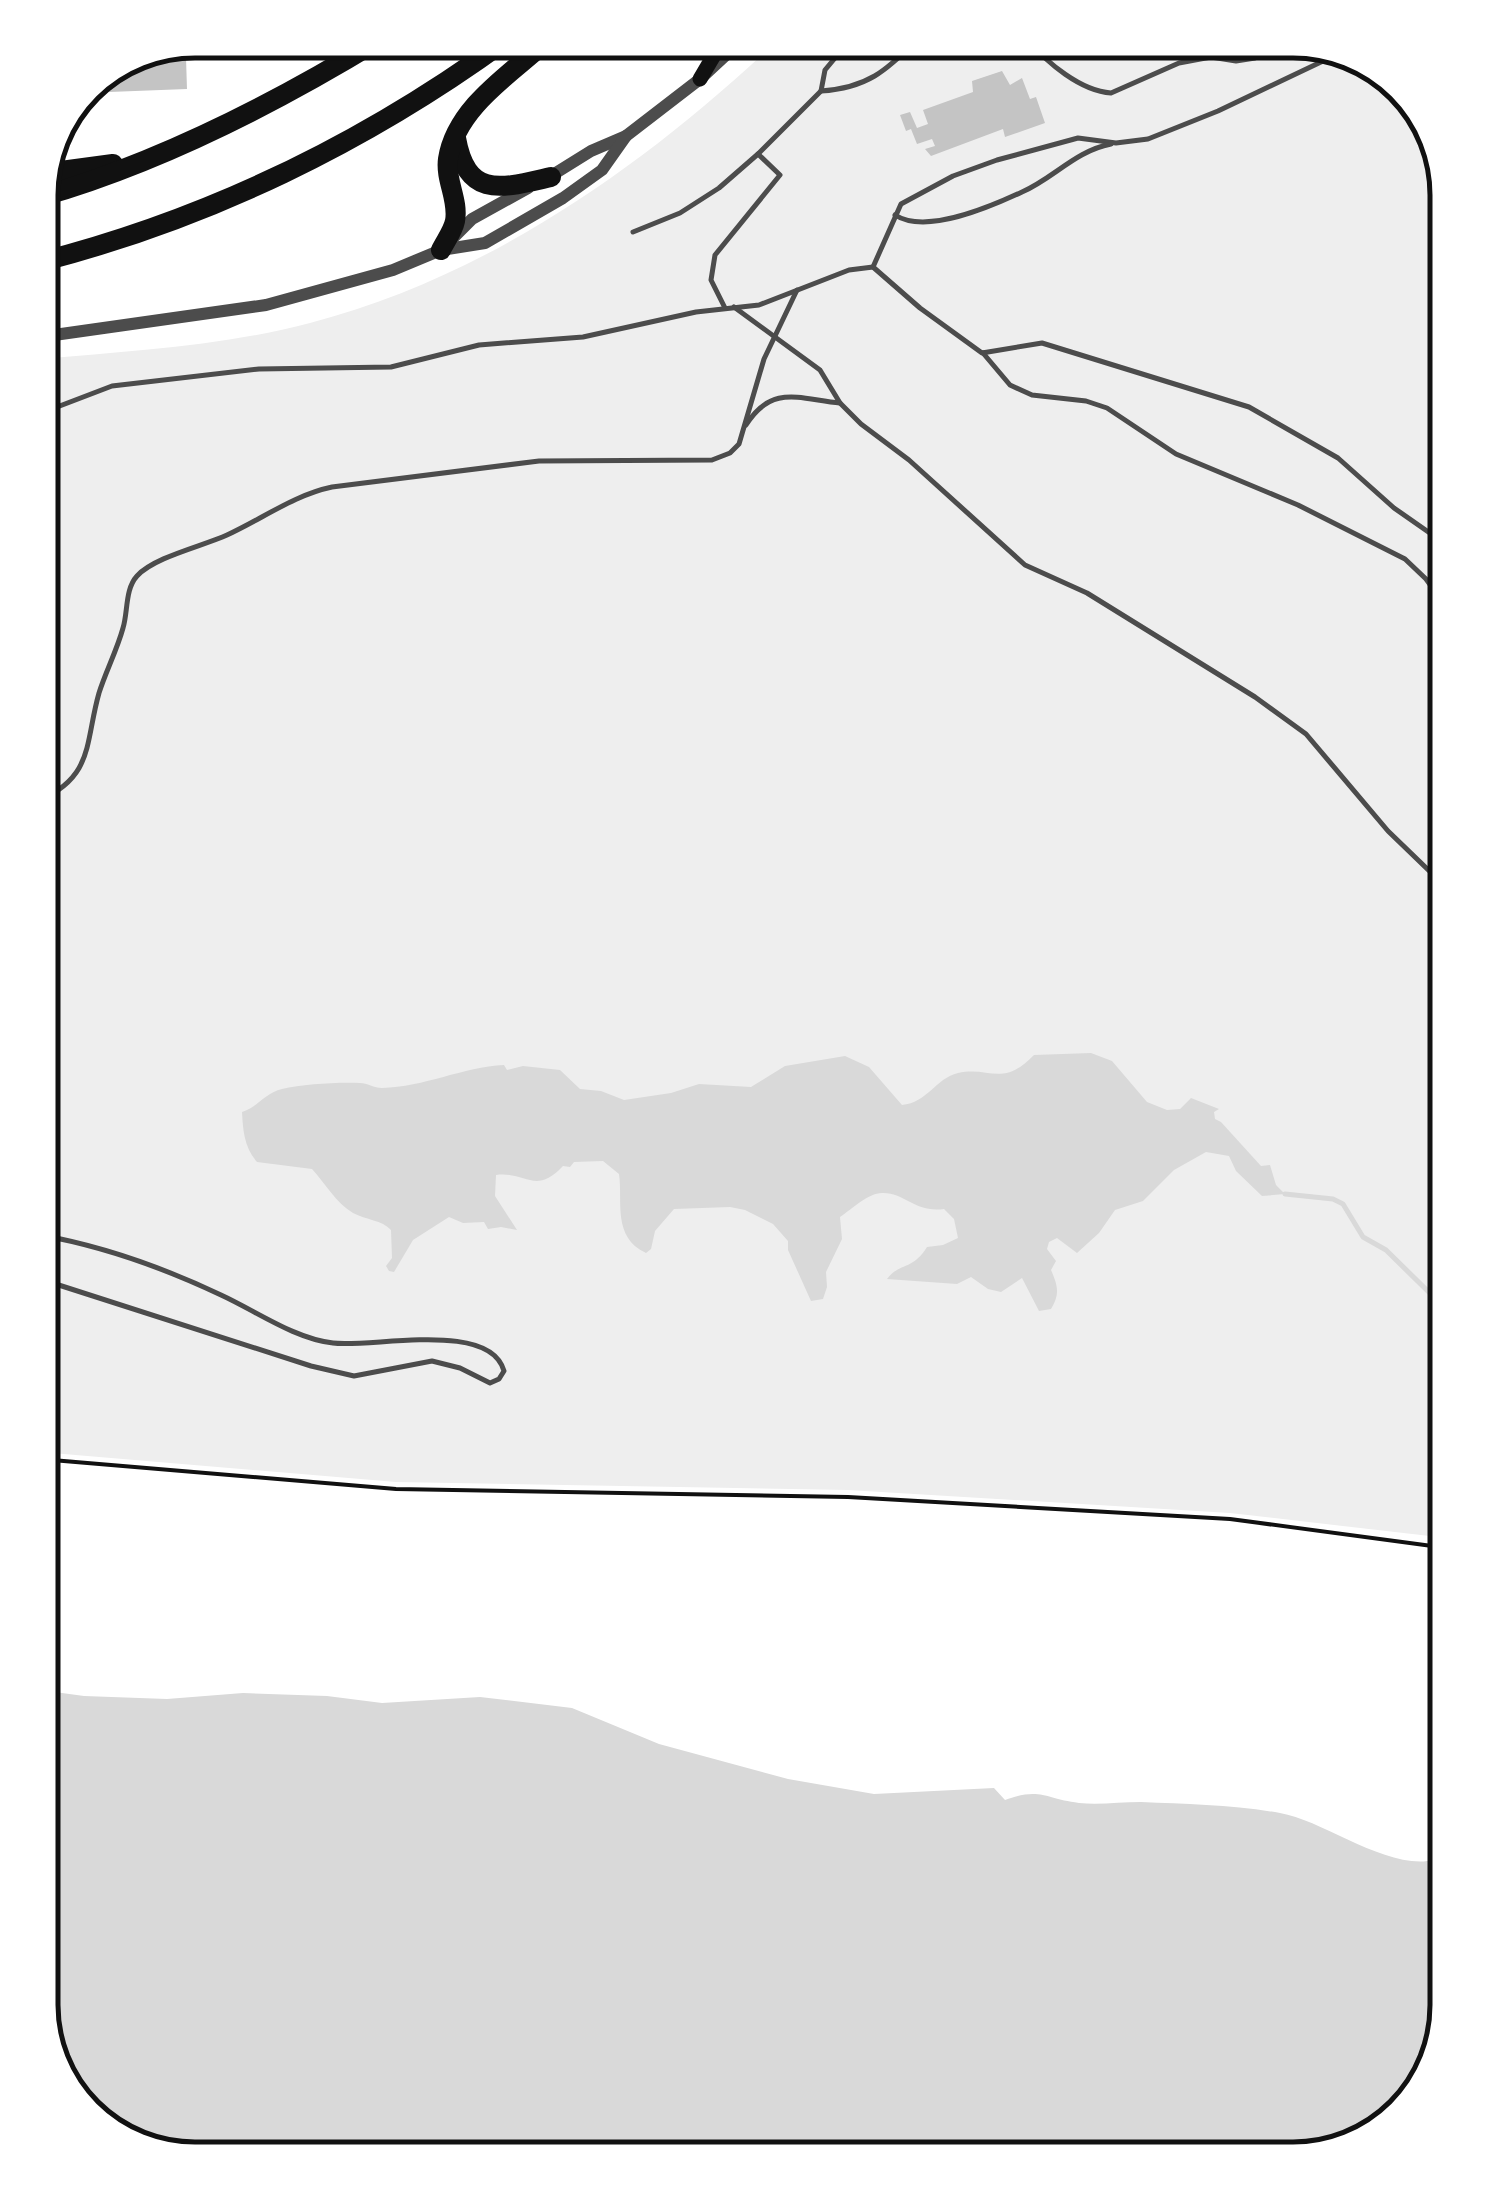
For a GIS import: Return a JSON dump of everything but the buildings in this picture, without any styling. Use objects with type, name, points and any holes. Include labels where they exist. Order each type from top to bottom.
[{"type":"highway","points":[[58,191],[102,178],[244,115],[349,58]]},
{"type":"highway","points":[[58,256],[159,224],[288,171],[384,121],[479,58]]},
{"type":"highway","points":[[441,250],[454,224],[456,210],[448,158],[461,122],[528,58]]},
{"type":"highway","points":[[456,136],[466,170],[472,178],[490,187],[551,177]]},
{"type":"highway","points":[[60,171],[140,161]]},
{"type":"main road","points":[[700,79],[712,58]]},
{"type":"street","points":[[441,250],[472,219],[591,151],[626,136],[723,58]]},
{"type":"street","points":[[58,334],[266,305],[378,275],[441,250],[485,244],[602,170],[626,136]]},
{"type":"lane","points":[[633,232],[680,212],[719,188],[822,92],[825,70],[835,58]]},
{"type":"lane","points":[[822,92],[848,90],[884,72],[898,58]]},
{"type":"lane","points":[[1050,58],[1075,79],[1100,92],[1111,93],[1178,64],[1206,58]]},
{"type":"lane","points":[[1217,58],[1254,58]]},
{"type":"lane","points":[[894,215],[913,224],[956,216],[1022,192],[1073,158],[1116,143],[1168,132],[1322,61]]},
{"type":"lane","points":[[872,267],[894,215],[901,204],[918,193],[997,160],[1078,138],[1116,143]]},
{"type":"lane","points":[[725,308],[711,280],[715,255],[780,175],[758,154]]},
{"type":"lane","points":[[58,408],[112,386],[259,369],[391,367],[479,345],[583,337],[734,306],[759,305],[849,270],[872,267],[982,353],[1010,385],[1032,396],[1107,408],[1176,454],[1298,505],[1405,559],[1430,585]]},
{"type":"lane","points":[[58,790],[70,784],[90,746],[100,692],[124,625],[130,587],[138,575],[155,563],[230,534],[316,490],[539,461],[712,460],[730,453],[739,444],[754,386],[774,334],[797,290]]},
{"type":"lane","points":[[734,306],[820,370],[840,403],[860,424],[909,460],[1025,565],[1087,593],[1255,697],[1306,734],[1388,830],[1430,871]]},
{"type":"lane","points":[[982,353],[1042,343],[1240,403],[1338,458],[1394,508],[1430,532]]},
{"type":"lane","points":[[745,428],[757,409],[768,401],[798,397],[840,403]]},
{"type":"lane","points":[[58,1240],[126,1257],[200,1284],[320,1340],[354,1344],[454,1342],[492,1354],[501,1360],[504,1371],[490,1383],[460,1368],[432,1362],[354,1376],[270,1354],[58,1285]]},
{"type":"path","points":[[58,1460],[396,1488],[848,1497],[1210,1518],[1430,1546]]},
{"type":"shaded area","points":[[758,58],[1301,58],[1336,65],[1376,86],[1401,111],[1419,142],[1430,195],[1430,1536],[1230,1513],[848,1490],[396,1482],[58,1454],[58,357],[244,337],[376,303],[440,277],[561,211],[619,173]]},
{"type":"shaded area","points":[[1091,1053],[1112,1061],[1147,1102],[1167,1110],[1180,1109],[1191,1098],[1219,1109],[1214,1112],[1215,1119],[1261,1166],[1270,1165],[1276,1185],[1285,1194],[1262,1196],[1236,1171],[1229,1156],[1206,1152],[1174,1170],[1143,1201],[1115,1210],[1099,1233],[1077,1253],[1057,1238],[1049,1242],[1047,1249],[1056,1261],[1051,1270],[1057,1294],[1051,1309],[1039,1311],[1022,1278],[1001,1292],[988,1289],[971,1277],[957,1284],[887,1279],[916,1260],[927,1247],[958,1238],[954,1219],[944,1209],[925,1208],[890,1194],[871,1196],[840,1217],[842,1239],[826,1272],[823,1299],[811,1301],[788,1250],[788,1241],[773,1224],[745,1210],[674,1209],[655,1231],[651,1249],[646,1253],[628,1238],[621,1218],[619,1174],[603,1161],[574,1162],[545,1180],[496,1175],[495,1196],[517,1230],[488,1229],[484,1222],[463,1223],[449,1217],[413,1240],[394,1272],[389,1271],[386,1266],[392,1258],[391,1230],[347,1209],[312,1169],[257,1162],[247,1144],[242,1119],[242,1112],[290,1087],[363,1083],[379,1088],[398,1087],[504,1065],[507,1070],[523,1066],[560,1070],[580,1089],[601,1091],[624,1100],[699,1084],[751,1087],[785,1066],[845,1056],[869,1067],[902,1105],[918,1100],[958,1073],[1004,1073],[1034,1055]]},
{"type":"shaded area","points":[[58,1692],[167,1699],[243,1693],[327,1696],[382,1703],[480,1697],[572,1708],[659,1744],[788,1779],[874,1794],[994,1788],[1005,1800],[1035,1794],[1079,1803],[1246,1808],[1299,1818],[1386,1855],[1428,1861],[1430,2005],[1419,2058],[1401,2089],[1376,2114],[1328,2138],[1292,2142],[186,2142],[142,2132],[111,2114],[86,2089],[62,2041],[58,2005]]},
{"type":"waterway","points":[[1285,1194],[1333,1199],[1343,1204],[1363,1237],[1386,1250],[1430,1293]]}]
